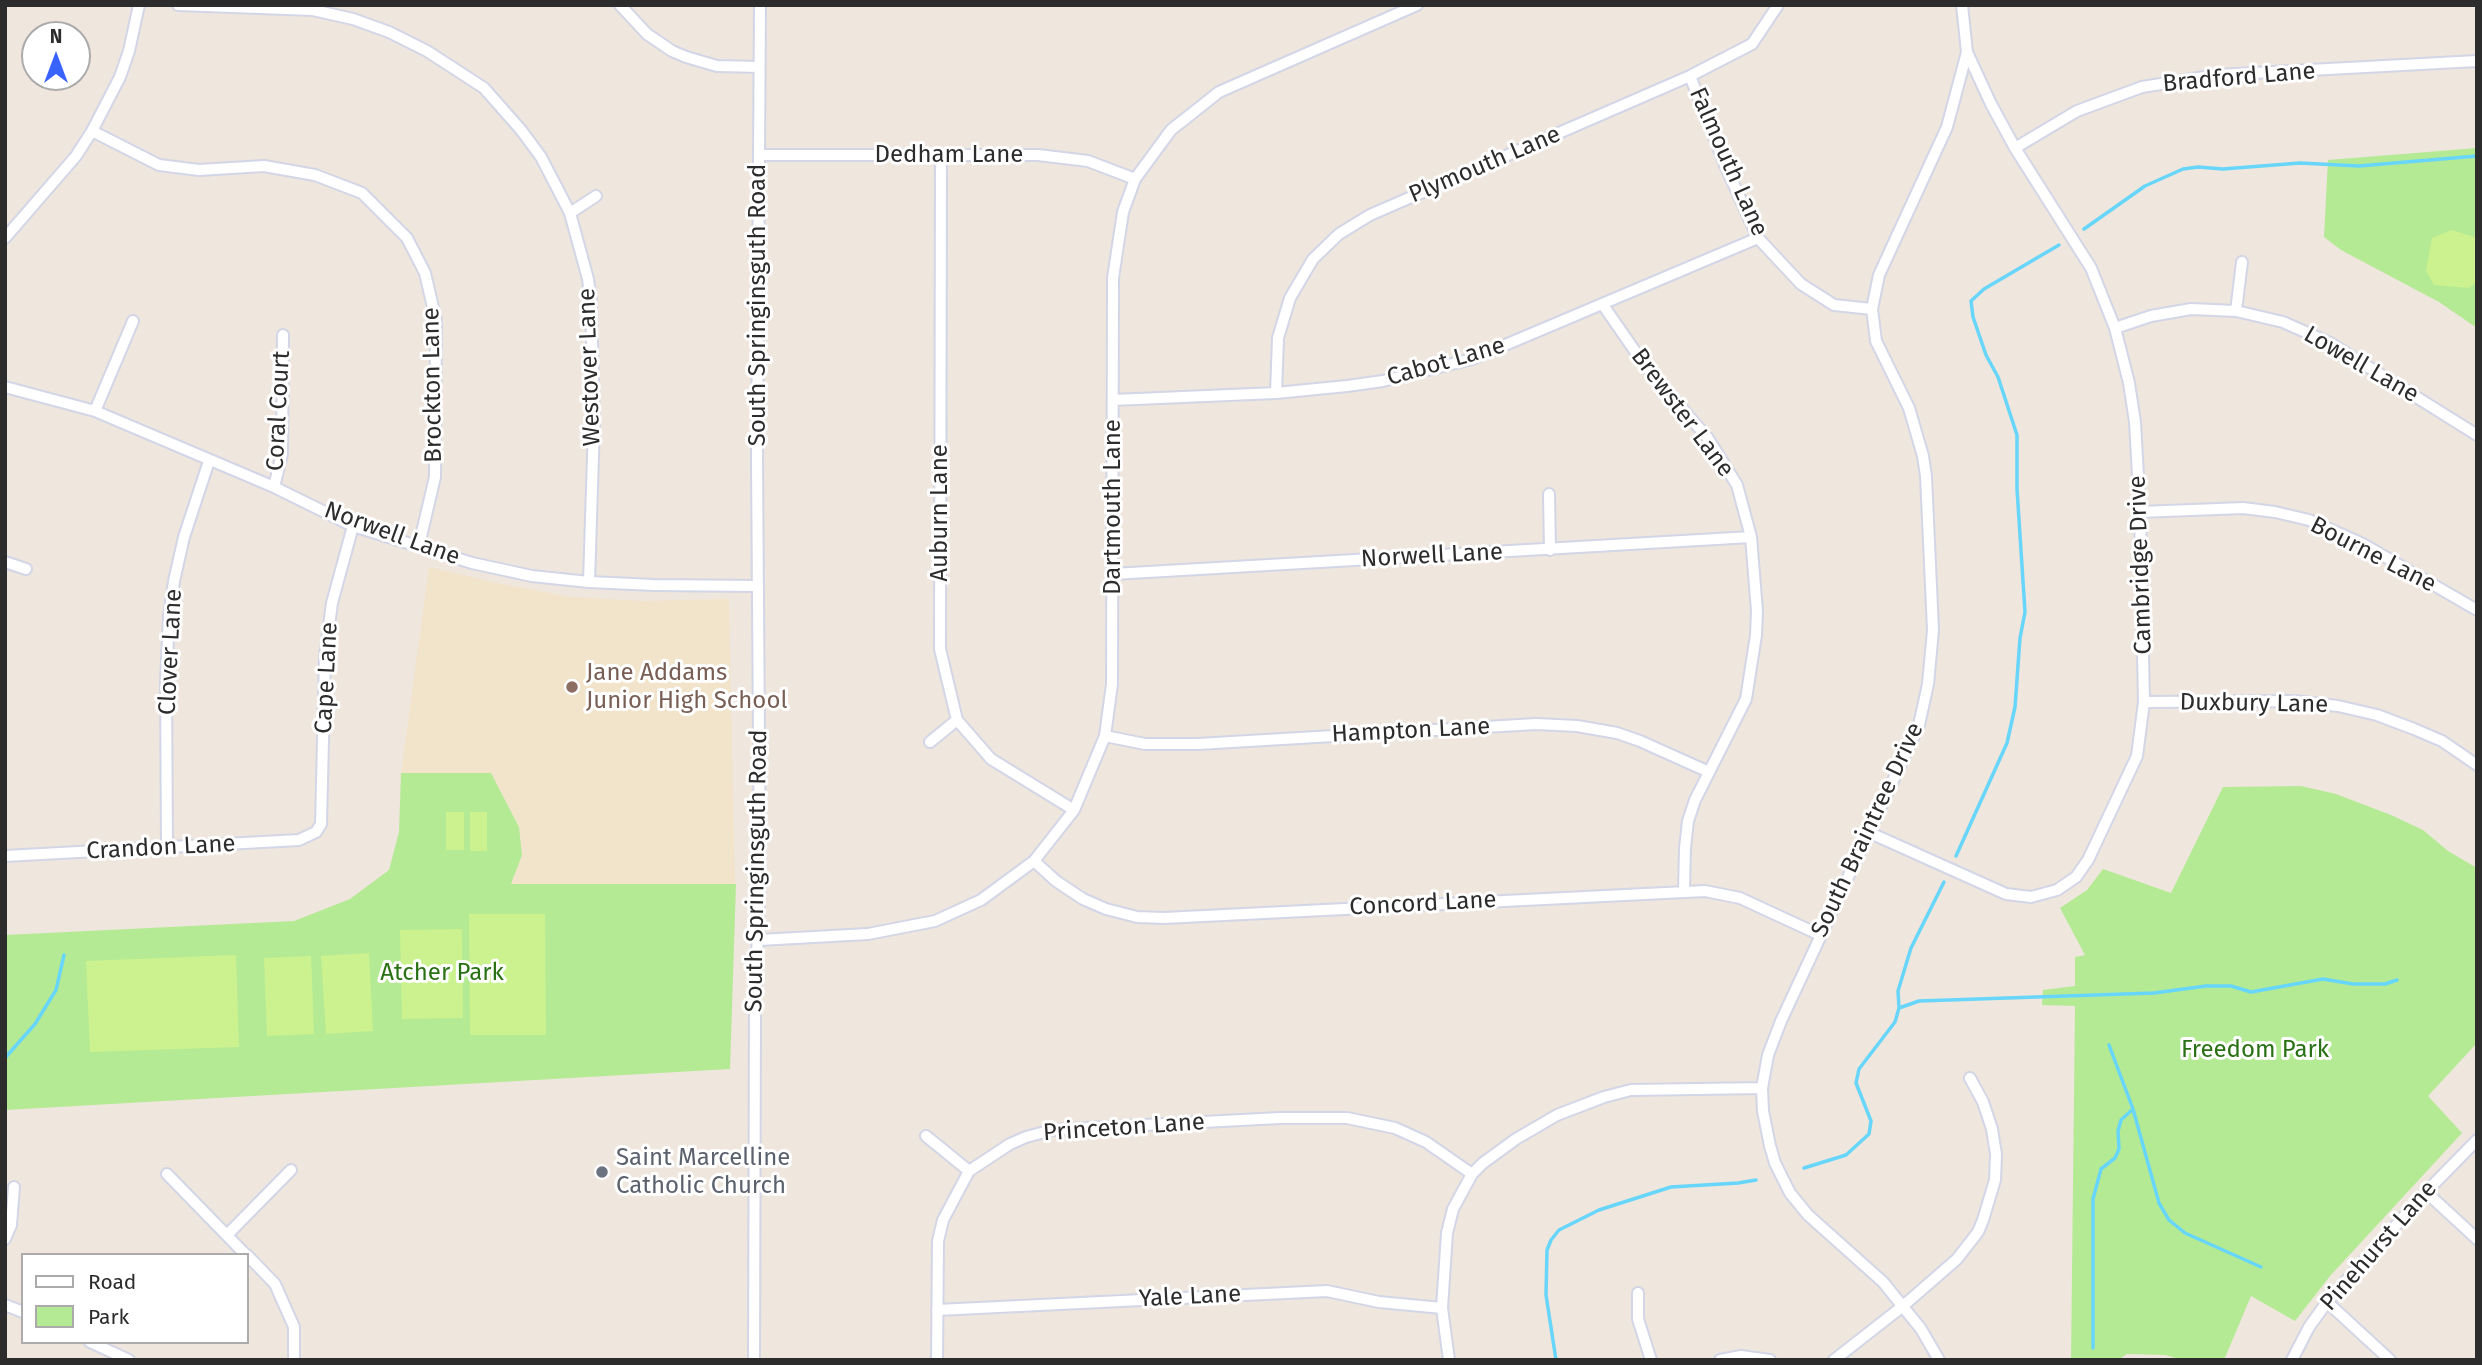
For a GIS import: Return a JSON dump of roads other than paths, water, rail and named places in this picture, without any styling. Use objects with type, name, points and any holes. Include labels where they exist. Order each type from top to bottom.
[{"type":"street","points":[[5,238],[76,156],[92,131],[120,77],[139,5]]},
{"type":"street","name":"Westover Lane","points":[[178,5],[288,8],[322,12],[374,25],[427,51],[484,88],[522,130],[541,157],[570,213],[589,279],[593,324],[594,424],[589,582]]},
{"type":"street","points":[[620,5],[647,34],[686,58],[717,66],[759,67]]},
{"type":"street","name":"South Springinsguth Road","points":[[754,1360],[755,1011],[758,940],[760,5]]},
{"type":"street","name":"Dartmouth Lane","points":[[758,940],[868,934],[921,925],[981,900],[1034,861],[1073,810],[1105,736],[1112,684],[1113,278],[1123,212],[1135,179],[1171,130],[1219,92],[1417,5]]},
{"type":"street","name":"Plymouth Lane","points":[[1276,393],[1278,338],[1295,286],[1313,259],[1329,243],[1355,223],[1690,76],[1752,44],[1779,5]]},
{"type":"street","name":"South Braintree Drive","points":[[1939,1360],[1903,1306],[1870,1268],[1808,1215],[1790,1193],[1770,1146],[1763,1111],[1762,1088],[1768,1055],[1781,1021],[1919,724],[1928,684],[1933,630],[1926,476],[1909,408],[1875,341],[1872,309],[1879,275],[1947,127],[1967,52],[1962,5]]},
{"type":"street","name":"Cambridge Drive","points":[[1868,832],[2006,894],[2031,897],[2057,890],[2076,877],[2085,865],[2137,756],[2144,702],[2140,512],[2135,422],[2129,383],[2115,328],[2080,248],[2015,148],[1967,52]]},
{"type":"street","name":"Bradford Lane","points":[[2015,148],[2077,111],[2143,87],[2217,75],[2477,61]]},
{"type":"street","name":"Falmouth Lane","points":[[1690,76],[1758,238],[1801,284],[1834,304],[1872,309]]},
{"type":"street","name":"Brockton Lane","points":[[92,131],[159,165],[199,170],[264,166],[315,175],[362,193],[407,238],[425,273],[436,320],[435,477],[419,545]]},
{"type":"street","name":"Dedham Lane","points":[[759,155],[1038,155],[1088,160],[1135,179]]},
{"type":"street","name":"Auburn Lane","points":[[942,155],[940,649],[957,720],[991,759],[1073,810]]},
{"type":"street","points":[[570,213],[596,196]]},
{"type":"street","name":"Cabot Lane","points":[[1113,400],[1276,393],[1383,381],[1472,359],[1758,238]]},
{"type":"street","points":[[2236,311],[2242,262]]},
{"type":"street","name":"Brewster Lane","points":[[1603,305],[1646,367],[1707,437],[1737,485],[1751,537],[1756,635],[1746,699],[1695,800],[1688,821],[1684,890]]},
{"type":"street","name":"Lowell Lane","points":[[2115,328],[2191,309],[2236,311],[2283,322],[2330,343],[2477,435]]},
{"type":"street","points":[[95,411],[133,321]]},
{"type":"street","name":"Coral Court","points":[[274,487],[282,454],[283,335]]},
{"type":"street","name":"Norwell Lane","points":[[5,387],[95,411],[274,487],[353,526],[472,563],[532,576],[589,582],[758,586]]},
{"type":"street","name":"Clover Lane","points":[[167,848],[166,682],[169,616],[184,537],[209,461]]},
{"type":"street","points":[[1549,494],[1550,550]]},
{"type":"street","name":"Bourne Lane","points":[[2140,512],[2243,508],[2309,520],[2363,544],[2477,610]]},
{"type":"street","name":"Cape Lane","points":[[316,832],[321,824],[325,656],[332,603],[353,526]]},
{"type":"street","name":"Norwell Lane","points":[[1112,574],[1751,537]]},
{"type":"street","points":[[5,562],[26,569]]},
{"type":"street","name":"Duxbury Lane","points":[[2144,702],[2295,701],[2338,706],[2377,715],[2414,729],[2442,741],[2477,765]]},
{"type":"street","points":[[930,742],[957,720]]},
{"type":"street","name":"Hampton Lane","points":[[1105,736],[1145,744],[1198,744],[1536,724],[1577,726],[1617,733],[1640,741],[1709,772]]},
{"type":"street","name":"Crandon Lane","points":[[5,856],[299,840],[316,832]]},
{"type":"street","name":"Concord Lane","points":[[1034,861],[1069,891],[1093,904],[1119,914],[1153,918],[1684,890],[1740,898],[1820,935]]},
{"type":"street","points":[[1834,1360],[1957,1259],[1983,1220],[1996,1180],[1996,1154],[1992,1129],[1983,1102],[1970,1077]]},
{"type":"street","points":[[1449,1360],[1442,1308],[1447,1233],[1453,1209],[1472,1174],[1516,1139],[1536,1127],[1604,1097],[1631,1090],[1762,1088]]},
{"type":"street","name":"Princeton Lane","points":[[937,1360],[939,1230],[969,1171],[1010,1144],[1052,1130],[1347,1118],[1395,1128],[1426,1142],[1472,1174]]},
{"type":"street","points":[[926,1136],[969,1171]]},
{"type":"street","name":"Pinehurst Lane","points":[[2292,1360],[2309,1327],[2328,1302],[2426,1192],[2477,1140]]},
{"type":"street","points":[[227,1235],[291,1170]]},
{"type":"street","points":[[167,1174],[245,1253]]},
{"type":"street","points":[[5,1239],[11,1225],[14,1186]]},
{"type":"street","points":[[2426,1192],[2477,1239]]},
{"type":"street","points":[[248,1256],[275,1284],[294,1327],[294,1360]]},
{"type":"street","name":"Yale Lane","points":[[937,1310],[1327,1291],[1379,1302],[1442,1308]]},
{"type":"street","points":[[1638,1293],[1638,1319],[1651,1360]]},
{"type":"street","points":[[2328,1302],[2389,1360]]},
{"type":"street","points":[[94,1344],[129,1360]]},
{"type":"street","points":[[1720,1360],[1741,1356],[1770,1360]]},
{"type":"waterway","points":[[2084,229],[2145,186],[2183,169],[2300,163],[2359,166],[2477,156]]},
{"type":"waterway","points":[[1956,856],[2007,743],[2015,707],[2020,638],[2025,612],[2017,489],[2017,435],[1998,377],[1986,355],[1973,317],[1971,301],[1984,289],[2059,245]]},
{"type":"waterway","points":[[1804,1168],[1846,1155],[1869,1134],[1871,1121],[1856,1083],[1859,1069],[1895,1022],[1899,1008],[1898,991],[1911,948],[1944,882]]},
{"type":"waterway","points":[[5,1058],[35,1024],[56,990],[64,955]]},
{"type":"waterway","points":[[1899,1008],[1919,1001],[2154,993],[2206,986],[2231,986],[2251,992],[2323,979],[2353,984],[2385,984],[2397,980]]},
{"type":"waterway","points":[[2109,1045],[2133,1109],[2159,1203],[2169,1220],[2185,1233],[2261,1267]]},
{"type":"waterway","points":[[2093,1348],[2093,1199],[2101,1169],[2115,1158],[2119,1149],[2118,1131],[2121,1120],[2133,1109]]},
{"type":"waterway","points":[[1556,1360],[1546,1295],[1547,1250],[1559,1230],[1599,1210],[1671,1187],[1756,1180]]},
{"type":"place","name":"Jane Addams Junior High School","points":[[572,687]]},
{"type":"place","name":"Saint Marcelline Catholic Church","points":[[602,1172]]},
{"type":"park label","name":"Atcher Park","points":[[442,973]]},
{"type":"park label","name":"Freedom Park","points":[[2255,1050]]}]
